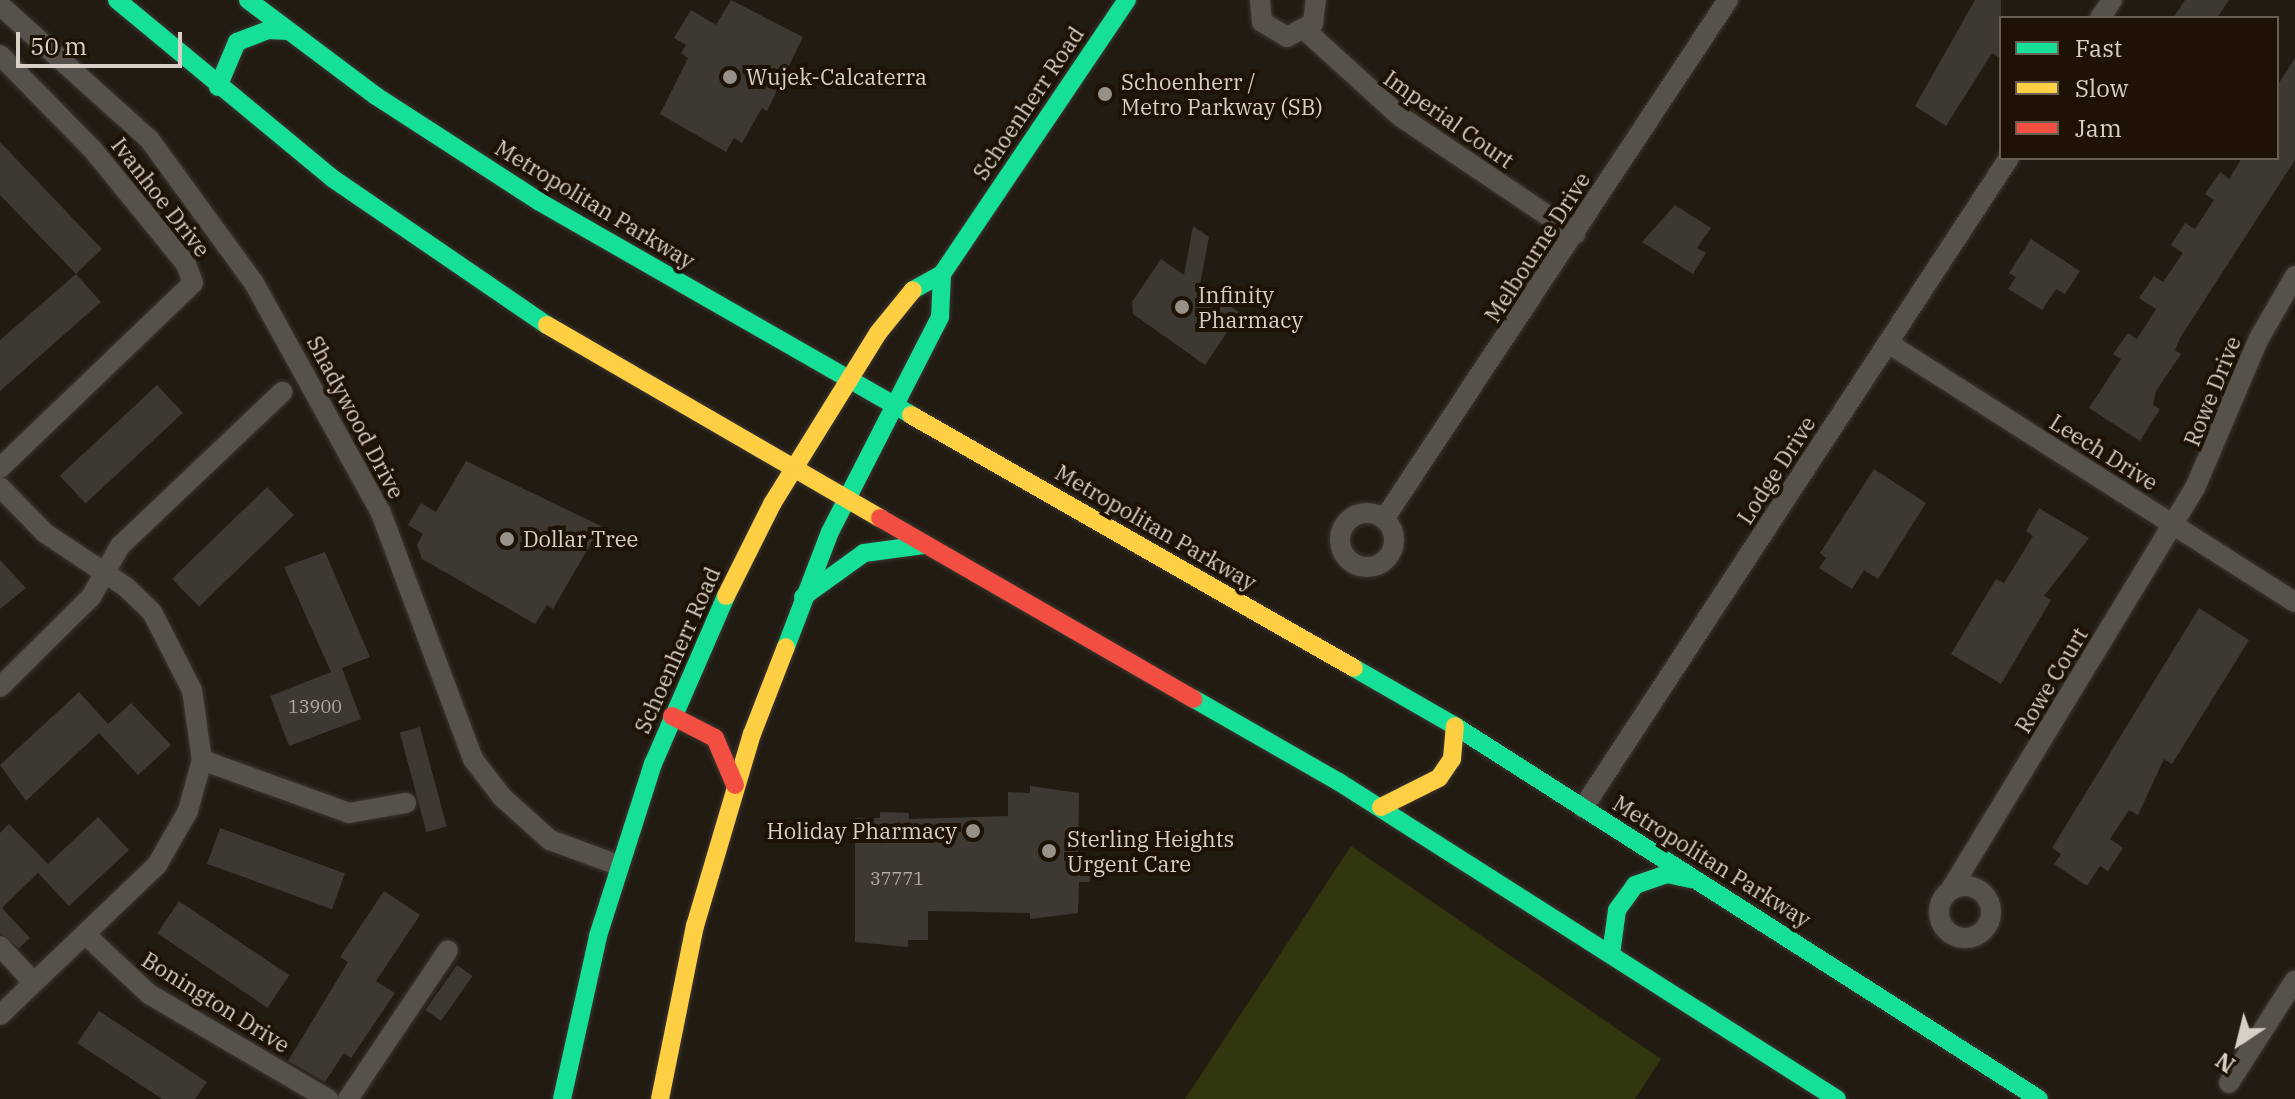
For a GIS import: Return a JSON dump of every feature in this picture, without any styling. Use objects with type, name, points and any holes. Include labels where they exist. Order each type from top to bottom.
[{"type":"main road","points":[[117,0],[218,87],[388,219],[496,293],[791,469],[1381,807],[1837,1099]]},
{"type":"main road","name":"Metropolitan Parkway","points":[[248,0],[288,31],[538,201],[1455,726],[2039,1099]]},
{"type":"main road","name":"Schoenherr Road","points":[[562,1099],[618,865],[672,716],[791,469],[847,378],[906,294],[942,274],[1127,0]]},
{"type":"main road","points":[[218,87],[237,42],[268,30],[288,31]]},
{"type":"main road","points":[[660,1099],[695,926],[735,785],[803,597],[845,500],[940,317],[942,274]]},
{"type":"main road","points":[[803,597],[864,553],[925,545]]},
{"type":"main road","points":[[672,716],[715,738],[735,785]]},
{"type":"main road","points":[[1381,807],[1439,778],[1452,759],[1455,726]]},
{"type":"main road","points":[[1611,954],[1617,910],[1635,885],[1667,874],[1698,881]]},
{"type":"street","points":[[1260,0],[1269,30],[1287,37],[1306,31],[1316,14],[1316,0]]},
{"type":"street","name":"Melbourne Drive","points":[[1384,519],[1728,0]]},
{"type":"street","name":"Shadywood Drive","points":[[0,5],[149,139],[254,283],[381,513],[473,759],[509,805],[550,840],[618,865]]},
{"type":"street","name":"Imperial Court","points":[[1306,31],[1401,117],[1575,234]]},
{"type":"street","name":"Ivanhoe Drive","points":[[0,55],[93,150],[186,264],[193,283],[0,468]]},
{"type":"street","name":"Lodge Drive","points":[[1583,808],[2008,160]]},
{"type":"street","name":"Rowe Drive","points":[[2173,524],[2207,466],[2258,340],[2295,276]]},
{"type":"street","name":"Leech Drive","points":[[1888,343],[2295,602]]},
{"type":"street","points":[[0,687],[91,597],[120,546],[282,392]]},
{"type":"street","points":[[0,487],[45,533],[105,571],[140,598],[171,643],[192,690],[202,760],[188,811],[157,865],[87,936],[0,1015]]},
{"type":"street","name":"Rowe Court","points":[[1971,862],[1991,908],[1988,924],[1976,936],[1959,938],[1939,921],[1940,903],[1971,862],[2173,524]]},
{"type":"street","points":[[202,760],[349,813],[406,803]]},
{"type":"street","points":[[1951,889],[1968,885],[1983,893]]},
{"type":"street","name":"Bonington Drive","points":[[87,936],[149,994],[328,1099]]},
{"type":"street","points":[[0,946],[33,982]]},
{"type":"street","points":[[348,1099],[448,950]]},
{"type":"street","points":[[2229,1083],[2295,980]]},
{"type":"green space","points":[[1351,846],[1661,1059],[1635,1099],[1185,1099]]},
{"type":"building","name":"Wujek-Calcaterra","points":[[731,0],[803,37],[767,111],[762,108],[742,143],[734,138],[726,152],[660,114],[688,58],[681,53],[686,45],[674,38],[691,10],[716,25]]},
{"type":"building","points":[[1975,0],[2001,0],[1999,58],[1992,53],[1946,126],[1915,106]]},
{"type":"building","points":[[2185,0],[2229,0],[2218,16],[2174,16]]},
{"type":"building","points":[[2295,58],[2295,160],[2180,338],[2175,350],[2181,354],[2156,391],[2153,405],[2160,409],[2140,441],[2089,408],[2121,359],[2113,354],[2128,333],[2137,339],[2156,309],[2139,298],[2154,276],[2163,282],[2183,253],[2171,245],[2185,223],[2195,229],[2214,200],[2205,194],[2220,172],[2229,179],[2241,160],[2279,160],[2279,83]]},
{"type":"building","points":[[0,142],[102,249],[76,274],[0,195]]},
{"type":"building","points":[[1675,205],[1711,228],[1697,248],[1706,253],[1693,274],[1642,242]]},
{"type":"building","name":"Infinity Pharmacy","points":[[1193,226],[1209,237],[1200,285],[1240,313],[1205,365],[1133,314],[1132,302],[1161,259],[1184,275]]},
{"type":"building","points":[[2031,239],[2080,271],[2065,294],[2056,289],[2042,310],[2008,289],[2016,277],[2009,273]]},
{"type":"building","points":[[76,274],[101,302],[0,391],[0,340]]},
{"type":"building","points":[[157,385],[183,413],[86,503],[60,476]]},
{"type":"building","name":"Dollar Tree","points":[[466,461],[601,526],[553,609],[547,605],[535,624],[422,559],[417,545],[423,534],[408,525],[421,503],[436,512]]},
{"type":"building","points":[[1874,469],[1926,503],[1878,579],[1864,570],[1852,589],[1819,568],[1826,558],[1820,553]]},
{"type":"building","points":[[267,487],[294,515],[199,607],[172,579]]},
{"type":"building","points":[[2039,508],[2089,538],[2044,596],[2051,600],[2001,684],[1951,654],[1996,579],[2004,583],[2033,536],[2026,531]]},
{"type":"building","points":[[325,552],[370,657],[342,668],[361,719],[289,746],[270,696],[331,672],[284,567]]},
{"type":"building","points":[[0,560],[26,588],[0,609]]},
{"type":"building","points":[[2199,608],[2249,640],[2172,764],[2164,759],[2138,815],[2129,810],[2110,839],[2123,848],[2108,871],[2100,866],[2087,886],[2054,864],[2061,854],[2052,848]]},
{"type":"building","points":[[79,692],[108,724],[131,703],[171,745],[138,775],[99,733],[26,801],[0,765]]},
{"type":"building","points":[[420,727],[447,826],[426,832],[400,732]]},
{"type":"building","points":[[1030,786],[1079,793],[1078,862],[1090,863],[1090,882],[1079,882],[1078,913],[1030,919],[1030,913],[928,911],[928,940],[908,940],[908,947],[855,942],[855,818],[880,818],[880,812],[909,813],[909,819],[1008,816],[1008,792],[1030,793]]},
{"type":"building","points":[[98,817],[129,850],[69,906],[38,873],[2,908],[30,938],[19,948],[0,933],[0,833],[9,824],[48,864]]},
{"type":"building","points":[[220,828],[345,873],[332,909],[207,864]]},
{"type":"building","points":[[384,891],[420,915],[376,981],[395,993],[351,1058],[344,1053],[325,1082],[288,1061],[348,962],[340,957]]},
{"type":"building","points":[[179,901],[289,975],[267,1008],[157,933]]},
{"type":"building","points":[[457,965],[473,976],[441,1021],[425,1010]]},
{"type":"building","points":[[99,1011],[207,1082],[195,1099],[162,1099],[77,1043]]},
{"type":"traffic: fast","points":[[117,0],[332,178],[547,325]]},
{"type":"traffic: fast","points":[[248,0],[376,96],[538,201],[911,415]]},
{"type":"traffic: fast","points":[[913,290],[942,274],[1127,0]]},
{"type":"traffic: fast","points":[[218,87],[237,42],[268,30],[288,31]]},
{"type":"traffic: fast","points":[[786,647],[830,532],[940,317],[942,274]]},
{"type":"traffic: fast","points":[[803,597],[864,553],[923,545]]},
{"type":"traffic: fast","points":[[562,1099],[598,936],[653,764],[726,596]]},
{"type":"traffic: fast","points":[[1354,668],[1455,726],[2039,1099]]},
{"type":"traffic: fast","points":[[1194,699],[1339,782],[1837,1099]]},
{"type":"traffic: fast","points":[[1611,954],[1617,910],[1635,885],[1667,874],[1691,879]]},
{"type":"traffic: slow","points":[[726,596],[772,504],[878,333],[913,290]]},
{"type":"traffic: slow","points":[[547,325],[880,518]]},
{"type":"traffic: slow","points":[[911,415],[1354,668]]},
{"type":"traffic: slow","points":[[660,1099],[695,926],[752,734],[786,647]]},
{"type":"traffic: slow","points":[[1381,807],[1439,778],[1452,759],[1455,726]]},
{"type":"traffic: jam","points":[[880,518],[1194,699]]},
{"type":"traffic: jam","points":[[672,716],[715,738],[735,785]]},
{"type":"place","name":"Wujek-Calcaterra","points":[[730,77]]},
{"type":"place","name":"Schoenherr / Metro Parkway (SB)","points":[[1105,94]]},
{"type":"place","name":"Infinity Pharmacy","points":[[1182,307]]},
{"type":"place","name":"Dollar Tree","points":[[507,539]]},
{"type":"place","name":"Holiday Pharmacy","points":[[973,831]]},
{"type":"place","name":"Sterling Heights Urgent Care","points":[[1049,851]]}]
